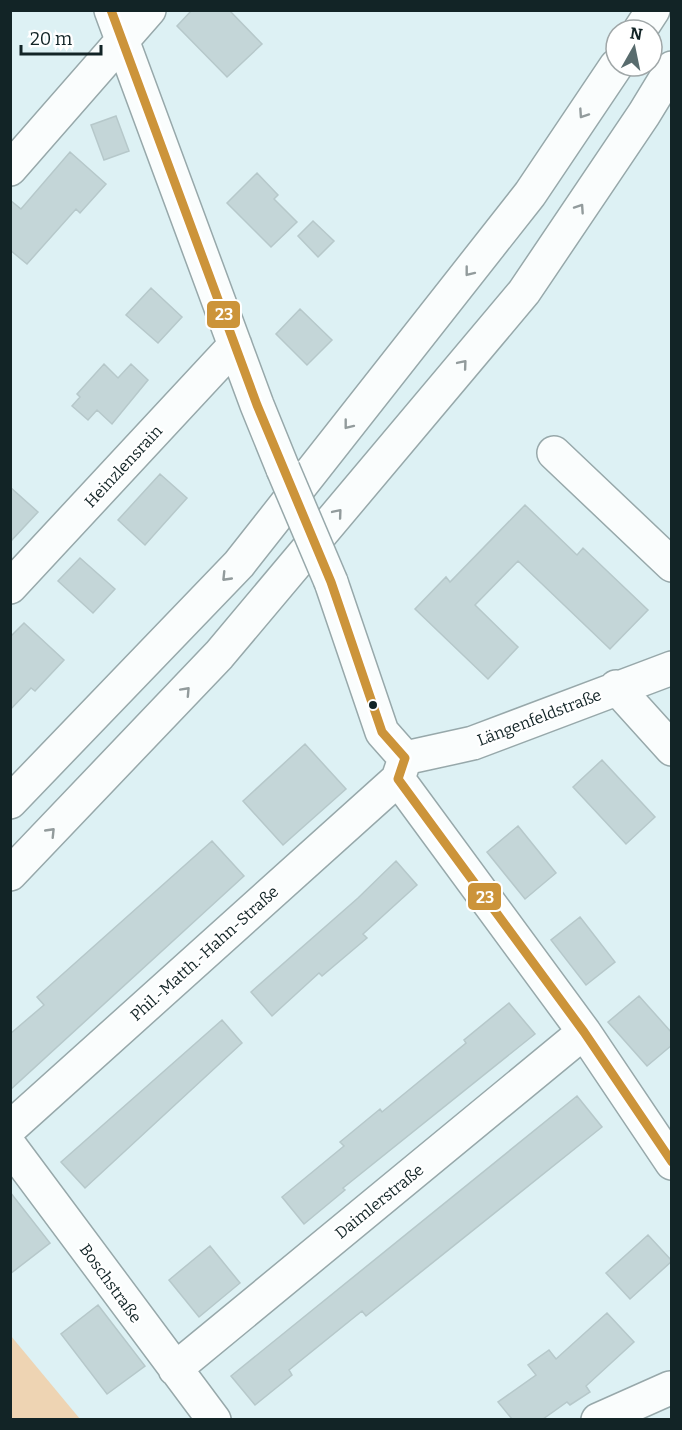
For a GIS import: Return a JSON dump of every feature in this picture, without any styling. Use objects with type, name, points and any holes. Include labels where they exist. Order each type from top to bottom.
[{"type":"main road","points":[[111,10],[235,345],[283,469],[331,582],[381,732],[402,769],[672,1163]]},
{"type":"main road","points":[[10,169],[149,10]]},
{"type":"main road","points":[[10,874],[219,655],[516,301],[644,114],[672,69]]},
{"type":"main road","points":[[10,802],[239,564],[530,194],[608,78]]},
{"type":"main road","points":[[644,114],[672,88]]},
{"type":"main road","name":"Heinzlensrain","points":[[10,587],[235,345]]},
{"type":"main road","points":[[554,453],[672,565]]},
{"type":"main road","name":"Längenfeldstraße","points":[[402,769],[616,687],[672,668]]},
{"type":"main road","points":[[616,687],[672,749]]},
{"type":"main road","name":"Phil.-Matth.-Hahn-Straße","points":[[10,1128],[402,769]]},
{"type":"main road","name":"Daimlerstraße","points":[[175,1370],[584,1032]]},
{"type":"main road","name":"Boschstraße","points":[[10,1146],[175,1370],[214,1419]]},
{"type":"main road","points":[[598,1419],[671,1386]]},
{"type":"main road","points":[[658,1419],[671,1386]]},
{"type":"shaded area","points":[[11,1336],[80,1419],[11,1419]]},
{"type":"building","points":[[192,10],[229,10],[262,44],[227,77],[177,26]]},
{"type":"building","points":[[116,116],[129,151],[104,160],[91,125]]},
{"type":"building","points":[[70,152],[106,184],[80,213],[76,209],[27,264],[10,250],[10,200],[21,209]]},
{"type":"building","points":[[257,173],[278,195],[274,199],[297,222],[271,247],[227,203]]},
{"type":"building","points":[[313,221],[334,241],[318,257],[298,236]]},
{"type":"building","points":[[151,288],[182,317],[158,343],[126,315]]},
{"type":"building","points":[[300,309],[332,340],[307,365],[276,334]]},
{"type":"building","points":[[104,364],[118,378],[131,364],[148,380],[112,424],[97,410],[88,420],[72,406],[80,397],[77,394]]},
{"type":"building","points":[[160,474],[187,498],[145,545],[118,520]]},
{"type":"building","points":[[10,487],[38,512],[10,542]]},
{"type":"building","points":[[525,505],[577,555],[583,548],[648,610],[610,649],[518,561],[475,605],[518,647],[488,679],[415,609],[446,577],[450,582]]},
{"type":"building","points":[[80,558],[115,589],[93,613],[58,581]]},
{"type":"building","points":[[24,623],[64,660],[35,691],[31,688],[10,710],[10,637]]},
{"type":"building","points":[[305,744],[346,789],[283,845],[243,801]]},
{"type":"building","points":[[602,760],[655,817],[626,844],[573,787]]},
{"type":"building","points":[[518,826],[556,873],[525,899],[487,852]]},
{"type":"building","points":[[212,841],[244,876],[10,1090],[10,1034],[44,1005],[37,997]]},
{"type":"building","points":[[396,861],[417,885],[363,934],[367,938],[322,976],[319,973],[272,1016],[251,992],[358,898]]},
{"type":"building","points":[[580,917],[615,962],[586,985],[551,940]]},
{"type":"building","points":[[639,996],[672,1033],[672,1045],[647,1066],[608,1022]]},
{"type":"building","points":[[509,1003],[535,1034],[343,1188],[345,1190],[304,1224],[282,1197],[344,1146],[340,1142],[380,1109],[382,1112],[466,1043],[464,1040]]},
{"type":"building","points":[[222,1020],[242,1043],[85,1188],[61,1162]]},
{"type":"building","points":[[577,1096],[602,1127],[366,1316],[362,1311],[289,1370],[292,1375],[255,1405],[231,1376]]},
{"type":"building","points":[[10,1192],[50,1243],[10,1274]]},
{"type":"building","points":[[648,1235],[672,1261],[630,1299],[606,1273]]},
{"type":"building","points":[[210,1246],[240,1283],[199,1317],[169,1280]]},
{"type":"building","points":[[98,1305],[145,1366],[107,1394],[61,1334]]},
{"type":"building","points":[[607,1313],[634,1342],[586,1386],[590,1392],[570,1405],[567,1402],[543,1419],[512,1419],[498,1402],[536,1375],[528,1365],[549,1350],[556,1359]]},
{"type":"transit line","name":"23","points":[[111,10],[257,405],[331,582],[382,732],[405,758],[398,779],[584,1032],[672,1162]]}]
